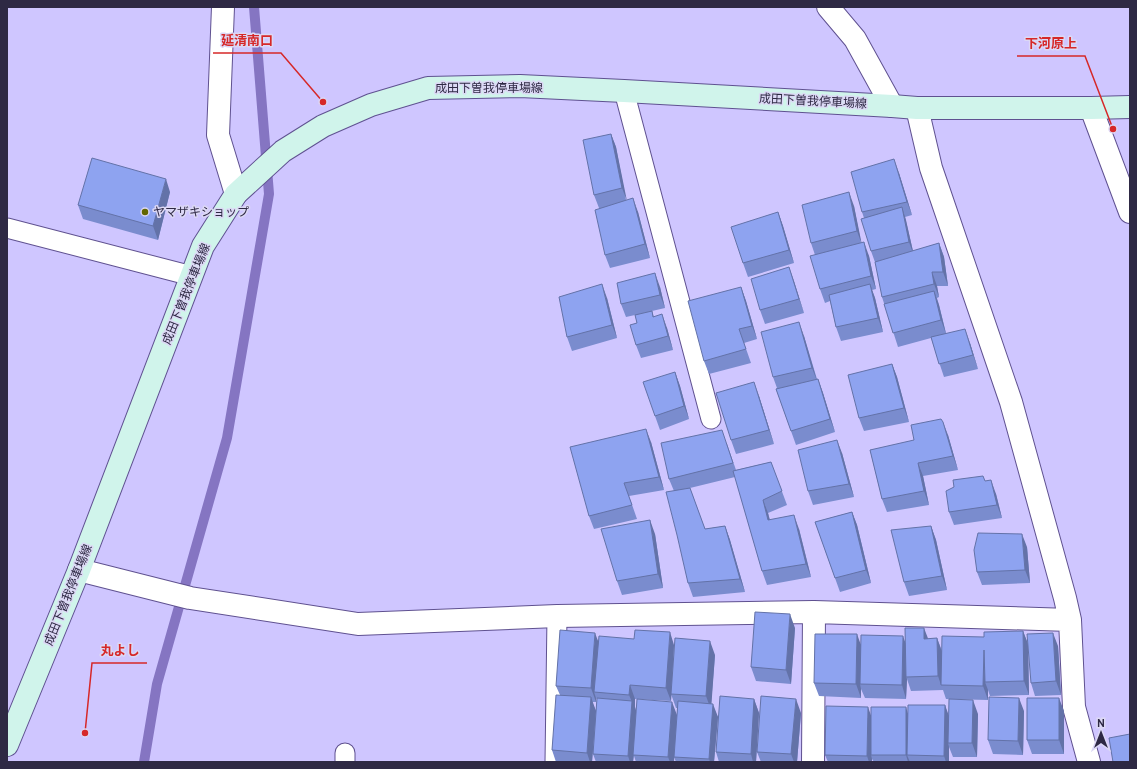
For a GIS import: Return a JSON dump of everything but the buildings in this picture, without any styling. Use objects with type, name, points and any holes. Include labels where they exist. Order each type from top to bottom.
[{"type":"main road","name":"成田下曽我停車場線","points":[[7,745],[79,570],[204,246],[236,194],[283,151],[323,126],[371,105],[428,88],[520,86],[917,108],[1130,107]]},
{"type":"street","points":[[223,7],[218,135],[236,194]]},
{"type":"street","points":[[828,7],[855,39],[892,106]]},
{"type":"street","points":[[917,108],[931,168],[1011,402],[1070,620],[1074,707],[1089,762]]},
{"type":"street","points":[[1091,108],[1130,212]]},
{"type":"street","points":[[79,570],[182,596],[358,624],[557,616],[814,612],[1070,620]]},
{"type":"street","points":[[812,762],[814,612]]},
{"type":"lane","points":[[624,91],[711,419]]},
{"type":"lane","points":[[7,228],[192,276]]},
{"type":"lane","points":[[555,762],[557,616]]},
{"type":"waterway","points":[[144,762],[157,684],[227,438],[269,194],[254,7]]},
{"type":"place","name":"延清南口","points":[[323,102]]},
{"type":"place","name":"下河原上","points":[[1113,129]]},
{"type":"place","name":"ヤマザキショップ","points":[[145,212]]},
{"type":"place","name":"丸よし","points":[[85,733]]}]
